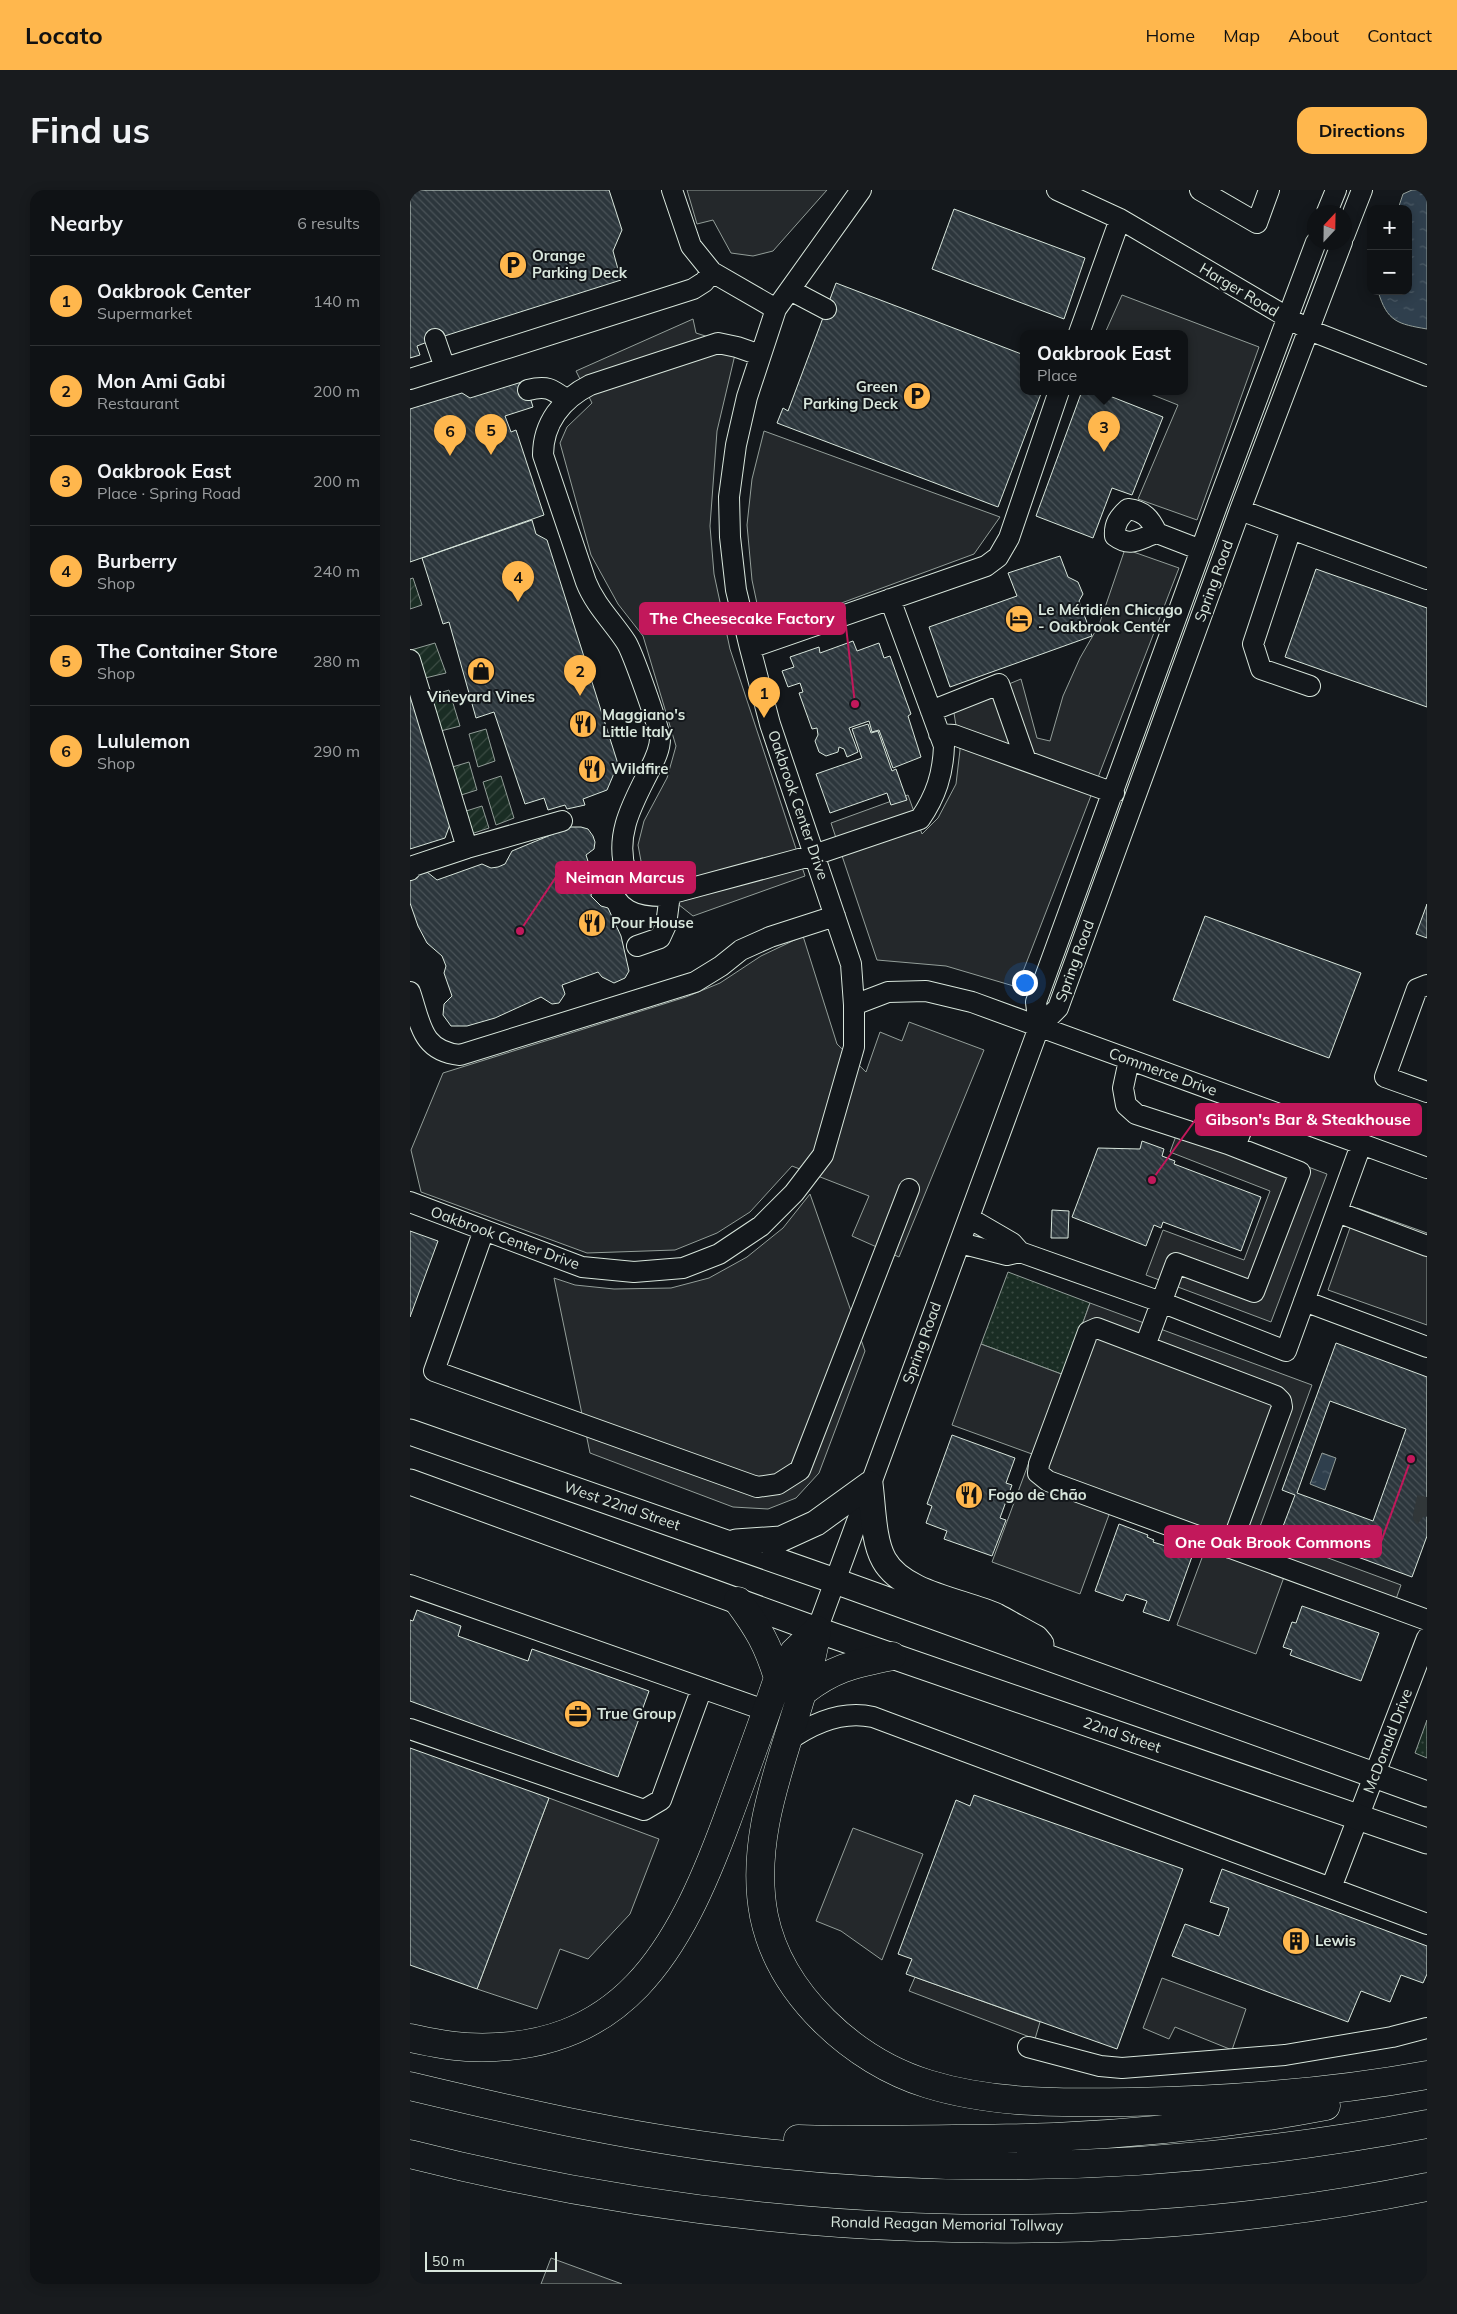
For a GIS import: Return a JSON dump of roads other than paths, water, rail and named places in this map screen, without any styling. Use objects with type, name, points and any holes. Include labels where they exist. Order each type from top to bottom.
[{"type":"highway","points":[[738,1601],[757,1627],[770,1650],[778,1678]]},
{"type":"highway","points":[[410,2038],[465,2047],[516,2046],[561,2036],[582,2027],[621,2002],[650,1972],[684,1923],[704,1881],[778,1678],[794,1652],[816,1630]]},
{"type":"highway","points":[[816,1630],[804,1691],[786,1742],[768,1809],[760,1858],[764,1916],[783,1969],[807,2004],[840,2036],[880,2064],[926,2084],[966,2094],[1005,2100],[1086,2102],[1260,2096],[1377,2084],[1427,2075]]},
{"type":"highway","points":[[804,1691],[822,1676],[840,1669],[892,1656]]},
{"type":"highway","points":[[557,2120],[695,2134],[832,2140],[1056,2137],[1170,2128],[1281,2115],[1427,2084]]},
{"type":"highway","points":[[410,2086],[557,2120],[664,2140],[762,2153],[931,2166],[1014,2167],[1130,2162],[1241,2152],[1341,2140],[1427,2124]]},
{"type":"highway","name":"Ronald Reagan Memorial Tollway","points":[[410,2154],[530,2182],[642,2202],[760,2216],[895,2226],[1053,2227],[1175,2222],[1319,2206],[1427,2187]]},
{"type":"main road","name":"West 22nd Street","points":[[410,1432],[835,1580]]},
{"type":"main road","points":[[410,1482],[816,1630]]},
{"type":"main road","points":[[727,1543],[781,1539],[816,1523],[870,1484],[880,1551],[885,1562],[891,1568],[904,1580],[928,1592],[995,1616],[1036,1638],[1056,1660]]},
{"type":"main road","points":[[835,1580],[1427,1794]]},
{"type":"main road","name":"22nd Street","points":[[816,1630],[1360,1816],[1427,1841]]},
{"type":"street","points":[[672,190],[691,246],[712,272],[776,309]]},
{"type":"street","name":"Oakbrook Center Drive","points":[[410,1202],[582,1267],[634,1272],[683,1268],[719,1254],[761,1226],[794,1193],[823,1155],[854,1047],[854,1004],[851,964],[770,724],[750,648],[736,590],[730,537],[729,497],[738,434],[760,355],[776,309],[861,190]]},
{"type":"street","name":"Harger Road","points":[[1057,190],[1120,219],[1309,330],[1427,376]]},
{"type":"street","points":[[1200,190],[1257,223],[1269,190]]},
{"type":"street","points":[[1330,205],[1336,190]]},
{"type":"street","points":[[1352,216],[1362,190]]},
{"type":"street","points":[[1080,330],[1120,219]]},
{"type":"street","name":"Spring Road","points":[[1039,1028],[1036,1002],[1313,250]]},
{"type":"street","name":"Spring Road","points":[[816,1630],[1039,1028],[1058,1008],[1240,510],[1339,250]]},
{"type":"street","points":[[410,380],[693,289],[712,272]]},
{"type":"street","points":[[790,290],[826,309]]},
{"type":"street","points":[[436,339],[445,368]]},
{"type":"street","points":[[760,355],[718,343],[590,385],[576,392],[567,400],[548,426],[543,438],[543,455],[588,587],[627,643],[660,738],[657,755],[628,816],[622,842],[624,864],[631,886],[644,896],[662,896],[814,855],[920,819],[937,789],[944,746],[890,599]]},
{"type":"street","points":[[528,390],[542,386],[554,391],[567,400]]},
{"type":"street","points":[[750,648],[986,566],[998,557],[1009,538],[1035,434],[1057,395]]},
{"type":"street","points":[[1240,510],[1427,579]]},
{"type":"street","points":[[1291,529],[1253,644],[1261,669],[1310,686]]},
{"type":"street","points":[[1157,533],[1201,550]]},
{"type":"street","points":[[410,660],[467,848]]},
{"type":"street","points":[[931,711],[997,677],[1026,761]]},
{"type":"street","points":[[940,734],[954,735],[1114,793]]},
{"type":"street","points":[[410,870],[413,866],[467,848],[562,821]]},
{"type":"street","points":[[637,946],[660,938],[666,925],[670,894]]},
{"type":"street","points":[[410,992],[424,1034],[431,1044],[444,1053],[460,1055],[695,982],[721,966],[741,950],[770,937],[835,916]]},
{"type":"street","points":[[1427,985],[1417,988],[1385,1077],[1427,1092]]},
{"type":"street","points":[[854,1004],[888,992],[926,991],[972,1002],[1039,1028]]},
{"type":"street","name":"Commerce Drive","points":[[1039,1028],[1427,1168]]},
{"type":"street","points":[[1129,1060],[1124,1088],[1126,1105],[1136,1114],[1228,1144],[1300,1172],[1254,1292],[1176,1263],[1145,1346]]},
{"type":"street","points":[[1228,1144],[1238,1139],[1251,1105]]},
{"type":"street","points":[[969,1218],[1012,1243],[1020,1252],[1161,1302],[1286,1350],[1362,1145]]},
{"type":"street","points":[[484,1230],[434,1371],[757,1487],[778,1484],[800,1470],[909,1189]]},
{"type":"street","points":[[1337,1212],[1427,1246]]},
{"type":"street","points":[[960,1243],[1007,1256],[1020,1252]]},
{"type":"street","points":[[1304,1301],[1427,1347]]},
{"type":"street","points":[[1230,1548],[1282,1408],[1281,1401],[1276,1396],[1097,1328],[1088,1332],[1039,1464],[1038,1473],[1048,1481],[1230,1548],[1427,1620]]},
{"type":"street","points":[[410,1586],[767,1711]]},
{"type":"street","name":"McDonald Drive","points":[[1332,1888],[1427,1638]]},
{"type":"street","points":[[410,1729],[644,1810],[661,1800],[702,1688]]},
{"type":"street","points":[[786,1742],[806,1728],[848,1715],[862,1714],[1427,1924]]},
{"type":"street","points":[[1028,2047],[1100,2066],[1122,2068],[1285,2055],[1392,2037],[1427,2028]]},
{"type":"water","points":[[1412,190],[1424,190],[1427,197],[1427,329],[1395,320],[1385,309],[1380,295],[1412,295],[1412,205],[1399,205],[1403,194]]},
{"type":"water","points":[[1322,1453],[1336,1458],[1325,1490],[1310,1484]]},
{"type":"tunnel","points":[[1427,1497],[1423,1516],[1427,1519]]},
{"type":"place","name":"Orange Parking Deck","points":[[513,265]]},
{"type":"place","name":"Green Parking Deck","points":[[917,396]]},
{"type":"place","name":"Oakbrook East","points":[[1104,452]]},
{"type":"place","name":"The Container Store","points":[[491,455]]},
{"type":"place","name":"Lululemon","points":[[450,456]]},
{"type":"place","name":"Burberry","points":[[518,602]]},
{"type":"place","name":"Le Méridien Chicago - Oakbrook Center","points":[[1019,619]]},
{"type":"place","name":"Vineyard Vines","points":[[481,671]]},
{"type":"place","name":"Mon Ami Gabi","points":[[580,696]]},
{"type":"place","name":"The Cheesecake Factory","points":[[855,704]]},
{"type":"place","name":"Oakbrook Center","points":[[764,718]]},
{"type":"place","name":"Maggiano's Little Italy","points":[[583,724]]},
{"type":"place","name":"Wildfire","points":[[592,769]]},
{"type":"place","name":"Pour House","points":[[592,923]]},
{"type":"place","name":"Neiman Marcus","points":[[520,931]]},
{"type":"place","name":"Gibson's Bar & Steakhouse","points":[[1152,1180]]},
{"type":"place","name":"One Oak Brook Commons","points":[[1411,1459]]},
{"type":"place","name":"Fogo de Chão","points":[[969,1495]]},
{"type":"place","name":"True Group","points":[[578,1714]]},
{"type":"place","name":"Lewis","points":[[1296,1941]]}]
